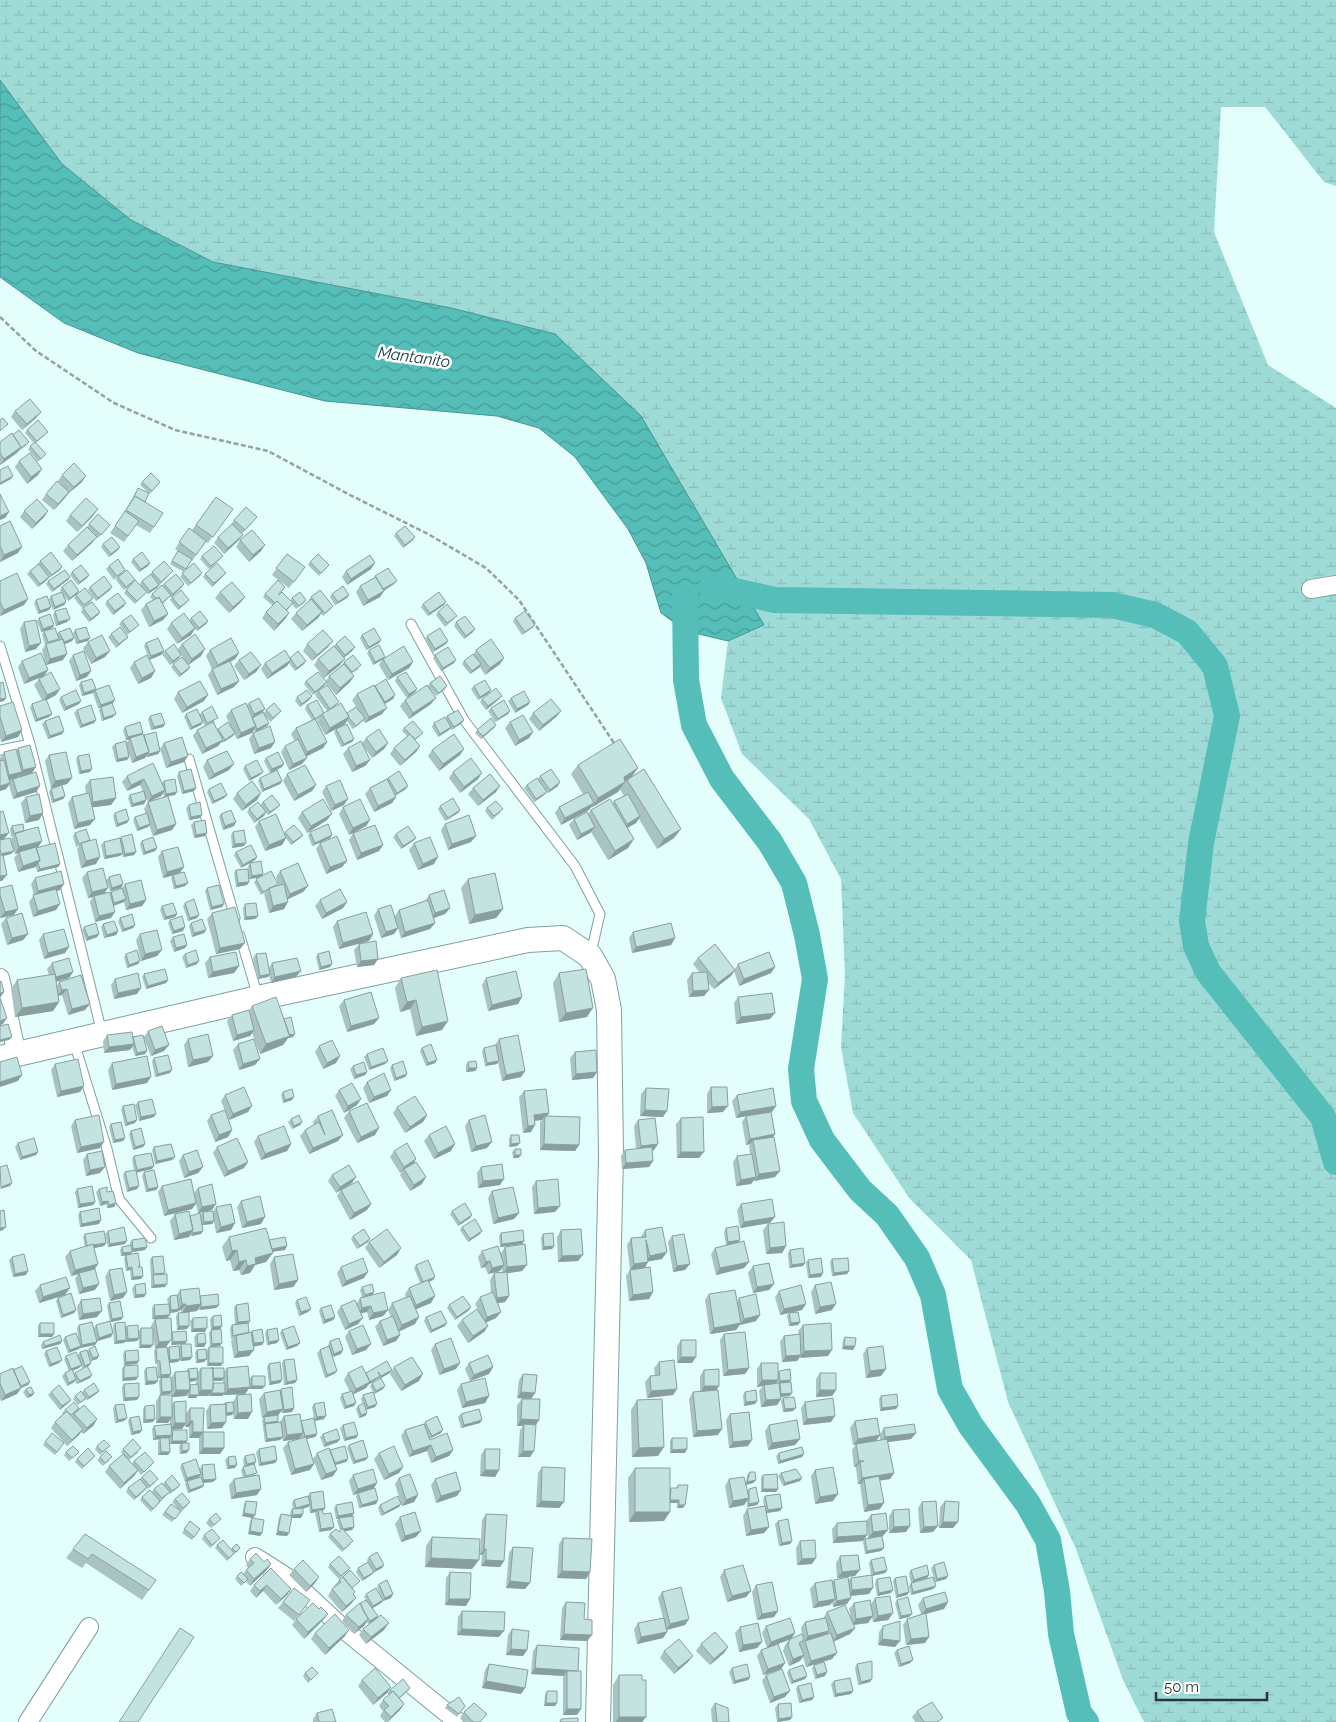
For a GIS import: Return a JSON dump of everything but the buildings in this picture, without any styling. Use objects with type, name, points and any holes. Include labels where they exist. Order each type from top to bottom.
[{"type":"street","points":[[1311,589],[1336,585]]},
{"type":"street","points":[[0,978],[9,1056],[102,1036],[258,998],[528,940],[563,938],[590,956],[603,979],[609,1010],[610,1052],[610,1156],[598,1722]]},
{"type":"street","points":[[255,1557],[291,1580],[347,1632],[458,1722]]},
{"type":"street","points":[[28,1722],[89,1627]]},
{"type":"lane","points":[[411,624],[464,720],[575,866],[600,914],[590,956]]},
{"type":"lane","points":[[0,646],[30,744],[102,1036]]},
{"type":"lane","points":[[0,750],[30,744]]},
{"type":"lane","points":[[189,759],[258,998]]},
{"type":"lane","points":[[74,1042],[107,1149],[119,1199],[151,1238]]},
{"type":"path","points":[[0,317],[36,351],[114,403],[175,430],[268,451],[428,534],[486,568],[519,600],[617,748]]},
{"type":"green space","points":[[0,0],[1336,0],[1336,186],[1324,182],[1265,107],[1221,107],[1214,232],[1268,365],[1336,408],[1336,1722],[1144,1722],[1123,1680],[1076,1549],[1008,1402],[971,1260],[910,1199],[853,1113],[841,1047],[845,975],[841,879],[809,819],[742,754],[721,698],[728,641],[764,625],[451,308],[213,262],[131,220],[61,164],[0,80]]},
{"type":"water","name":"Mantanito","points":[[0,80],[62,164],[131,220],[213,262],[451,308],[555,334],[641,416],[764,625],[728,641],[686,631],[661,613],[646,563],[628,529],[575,457],[539,428],[497,416],[325,401],[138,353],[64,323],[0,277]]},
{"type":"waterway","points":[[712,586],[775,600],[1112,605],[1155,615],[1187,632],[1215,666],[1227,716],[1201,843],[1192,921],[1196,946],[1208,972],[1323,1117],[1336,1162]]},
{"type":"waterway","points":[[685,597],[686,680],[694,725],[722,779],[770,842],[794,883],[807,935],[815,979],[801,1069],[804,1101],[822,1140],[860,1190],[887,1215],[917,1258],[933,1295],[950,1389],[971,1426],[1028,1504],[1048,1540],[1057,1591],[1061,1634],[1079,1713],[1086,1722]]}]
